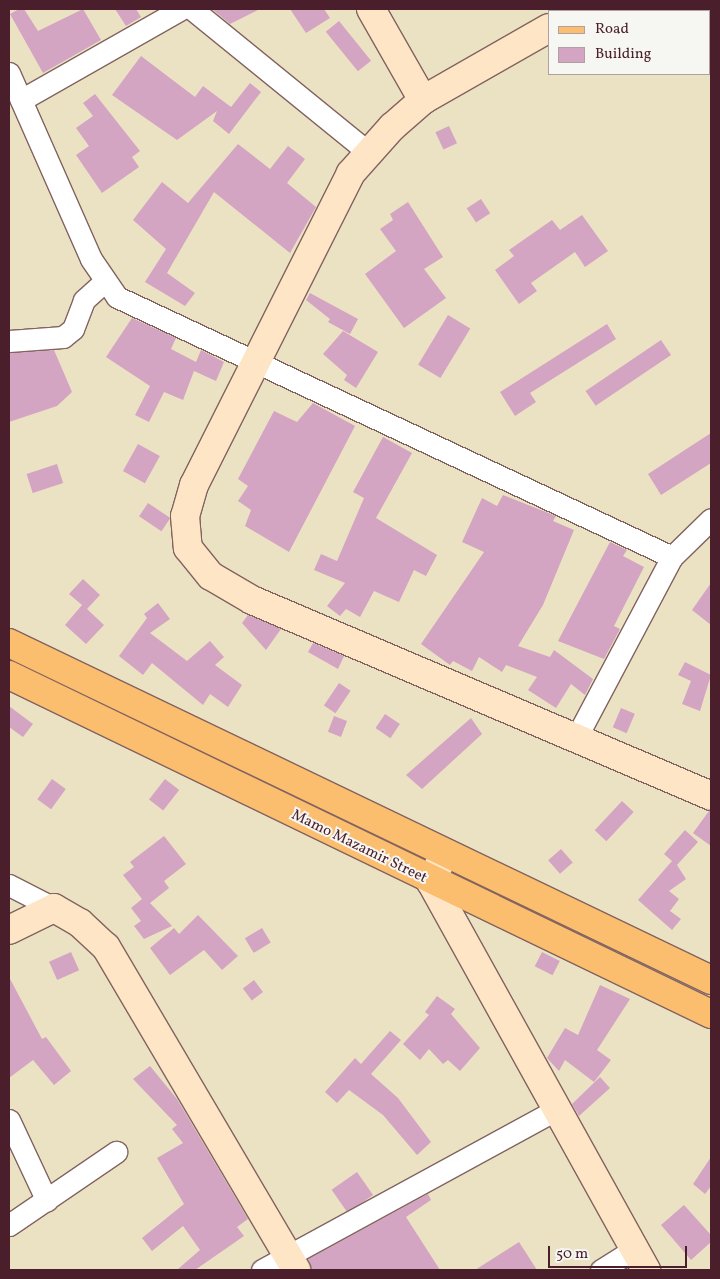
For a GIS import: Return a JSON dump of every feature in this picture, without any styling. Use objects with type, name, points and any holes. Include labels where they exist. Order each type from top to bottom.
[{"type":"main road","name":"Mamo Mazamir Street","points":[[9,643],[444,854],[711,980]]},
{"type":"main road","name":"Mamo Mazamir Street","points":[[9,675],[430,882],[711,1014]]},
{"type":"street","points":[[20,100],[181,9]]},
{"type":"street","points":[[192,9],[369,153]]},
{"type":"street","points":[[371,9],[423,100]]},
{"type":"street","points":[[548,29],[423,100],[351,173],[194,485],[185,516],[188,548],[211,576],[252,600],[711,796]]},
{"type":"street","points":[[9,73],[104,282],[117,297],[256,365],[672,557]]},
{"type":"street","points":[[9,341],[64,337],[73,329],[84,300],[104,282]]},
{"type":"street","points":[[576,738],[672,557],[711,519]]},
{"type":"street","points":[[444,854],[430,882],[640,1260],[601,1270]]},
{"type":"street","points":[[9,884],[80,923],[106,948],[293,1262]]},
{"type":"street","points":[[9,930],[54,908]]},
{"type":"street","points":[[262,1270],[293,1262],[557,1109]]},
{"type":"street","points":[[9,1120],[47,1201]]},
{"type":"street","points":[[9,1224],[47,1201],[116,1152]]},
{"type":"building","points":[[19,9],[24,9],[38,31],[83,9],[101,40],[43,73],[10,14]]},
{"type":"building","points":[[115,9],[136,9],[141,17],[126,26]]},
{"type":"building","points":[[212,9],[260,9],[230,24]]},
{"type":"building","points":[[290,9],[324,9],[330,18],[306,33]]},
{"type":"building","points":[[339,21],[371,61],[358,71],[326,32]]},
{"type":"building","points":[[141,56],[195,97],[203,86],[231,107],[250,83],[261,92],[229,134],[213,121],[217,111],[177,140],[112,95]]},
{"type":"building","points":[[95,94],[140,151],[132,157],[139,167],[102,193],[76,155],[89,146],[76,128],[93,116],[83,103]]},
{"type":"building","points":[[449,126],[457,143],[443,150],[435,132]]},
{"type":"building","points":[[238,144],[270,169],[288,146],[305,159],[287,183],[316,207],[290,253],[214,192],[167,273],[195,293],[185,306],[145,282],[166,249],[133,220],[162,182],[188,203]]},
{"type":"building","points":[[481,199],[490,213],[476,223],[467,208]]},
{"type":"building","points":[[408,202],[443,257],[424,269],[446,298],[404,328],[365,274],[396,251],[380,229],[393,220],[390,214]]},
{"type":"building","points":[[582,215],[608,251],[585,267],[575,252],[531,283],[537,291],[519,304],[495,270],[514,256],[509,250],[552,220],[560,230]]},
{"type":"building","points":[[310,293],[358,319],[350,334],[328,322],[330,319],[306,300]]},
{"type":"building","points":[[448,315],[470,328],[440,378],[418,365]]},
{"type":"building","points":[[132,318],[176,338],[171,349],[196,362],[201,350],[224,362],[216,381],[194,371],[183,400],[164,392],[149,422],[135,415],[150,386],[106,357]]},
{"type":"building","points":[[607,324],[616,339],[530,393],[536,402],[515,416],[500,392]]},
{"type":"building","points":[[343,331],[378,352],[356,388],[344,380],[347,375],[323,354]]},
{"type":"building","points":[[661,340],[671,355],[596,406],[586,391]]},
{"type":"building","points":[[54,350],[72,392],[57,406],[9,422],[9,353]]},
{"type":"building","points":[[313,403],[355,426],[289,552],[245,526],[251,510],[238,501],[248,486],[238,479],[274,411],[297,422]]},
{"type":"building","points":[[711,433],[711,463],[661,495],[648,474]]},
{"type":"building","points":[[383,437],[412,453],[376,518],[437,555],[426,576],[414,570],[399,602],[374,591],[360,617],[346,609],[340,616],[327,606],[345,583],[314,570],[321,554],[337,561],[364,498],[353,492]]},
{"type":"building","points":[[138,444],[160,456],[145,483],[123,471]]},
{"type":"building","points":[[57,464],[63,483],[33,493],[27,474]]},
{"type":"building","points":[[503,495],[556,516],[553,521],[574,530],[543,605],[518,646],[550,657],[554,650],[593,679],[585,695],[571,684],[556,708],[528,690],[537,677],[506,665],[502,672],[479,657],[472,671],[453,661],[450,665],[421,644],[484,552],[462,542],[482,498],[497,506]]},
{"type":"building","points":[[148,503],[170,518],[161,531],[139,516]]},
{"type":"building","points":[[610,542],[627,550],[623,556],[644,567],[614,626],[620,629],[604,659],[558,641]]},
{"type":"building","points":[[83,579],[100,595],[87,609],[104,625],[86,644],[65,625],[82,605],[69,594]]},
{"type":"building","points":[[711,583],[711,625],[692,610]]},
{"type":"building","points":[[158,603],[170,619],[150,633],[187,661],[210,641],[224,657],[215,665],[242,685],[228,707],[210,694],[203,705],[152,663],[143,675],[119,656],[147,618],[144,614]]},
{"type":"building","points":[[248,615],[281,629],[266,650],[242,623]]},
{"type":"building","points":[[313,643],[344,656],[338,669],[308,652]]},
{"type":"building","points":[[685,662],[711,675],[700,711],[682,704],[691,681],[678,675]]},
{"type":"building","points":[[339,683],[351,691],[336,713],[324,705]]},
{"type":"building","points":[[9,706],[33,724],[23,737],[9,727]]},
{"type":"building","points":[[621,708],[635,714],[627,733],[613,727]]},
{"type":"building","points":[[385,714],[400,724],[390,738],[375,728]]},
{"type":"building","points":[[334,716],[347,721],[341,737],[328,732]]},
{"type":"building","points":[[471,718],[482,734],[422,789],[406,775]]},
{"type":"building","points":[[52,779],[66,789],[51,809],[37,799]]},
{"type":"building","points":[[165,779],[179,790],[163,811],[149,799]]},
{"type":"building","points":[[622,801],[634,812],[606,841],[595,830]]},
{"type":"building","points":[[709,811],[711,811],[711,846],[693,833]]},
{"type":"building","points":[[685,830],[698,842],[677,865],[686,879],[669,891],[679,899],[670,911],[681,919],[672,930],[638,900],[672,861],[664,854]]},
{"type":"building","points":[[164,836],[186,864],[164,881],[169,888],[150,903],[172,926],[144,939],[134,926],[141,921],[131,908],[142,899],[123,875],[134,867],[130,862]]},
{"type":"building","points":[[561,849],[573,863],[560,874],[548,860]]},
{"type":"building","points":[[198,915],[238,956],[222,970],[204,950],[170,975],[150,948],[174,928],[179,934]]},
{"type":"building","points":[[262,928],[271,943],[254,953],[245,938]]},
{"type":"building","points":[[71,952],[79,970],[57,980],[49,962]]},
{"type":"building","points":[[542,952],[560,961],[553,975],[535,966]]},
{"type":"building","points":[[9,977],[42,1039],[46,1037],[71,1071],[54,1085],[33,1060],[9,1078]]},
{"type":"building","points":[[254,980],[263,992],[252,1000],[243,988]]},
{"type":"building","points":[[600,985],[630,999],[597,1050],[611,1060],[594,1082],[565,1060],[559,1071],[547,1058],[565,1028],[578,1035]]},
{"type":"building","points":[[437,996],[455,1009],[451,1014],[480,1048],[460,1071],[448,1060],[443,1064],[429,1049],[420,1060],[403,1044],[429,1015],[425,1012]]},
{"type":"building","points":[[390,1031],[401,1040],[371,1074],[398,1098],[431,1142],[417,1155],[383,1115],[349,1090],[337,1103],[325,1092],[355,1058],[361,1064]]},
{"type":"building","points":[[150,1066],[177,1099],[248,1219],[237,1227],[244,1236],[195,1270],[178,1269],[200,1250],[183,1226],[152,1251],[142,1238],[184,1204],[157,1158],[183,1143],[172,1129],[177,1125],[133,1079]]},
{"type":"building","points":[[600,1077],[610,1088],[579,1116],[572,1104]]},
{"type":"building","points":[[711,1157],[711,1186],[705,1194],[693,1184]]},
{"type":"building","points":[[357,1172],[373,1195],[348,1213],[332,1190]]},
{"type":"building","points":[[428,1194],[431,1200],[406,1217],[440,1270],[313,1270],[311,1267],[308,1259]]},
{"type":"building","points":[[684,1205],[711,1235],[711,1242],[691,1260],[661,1225]]},
{"type":"building","points":[[519,1242],[537,1270],[475,1270]]}]
